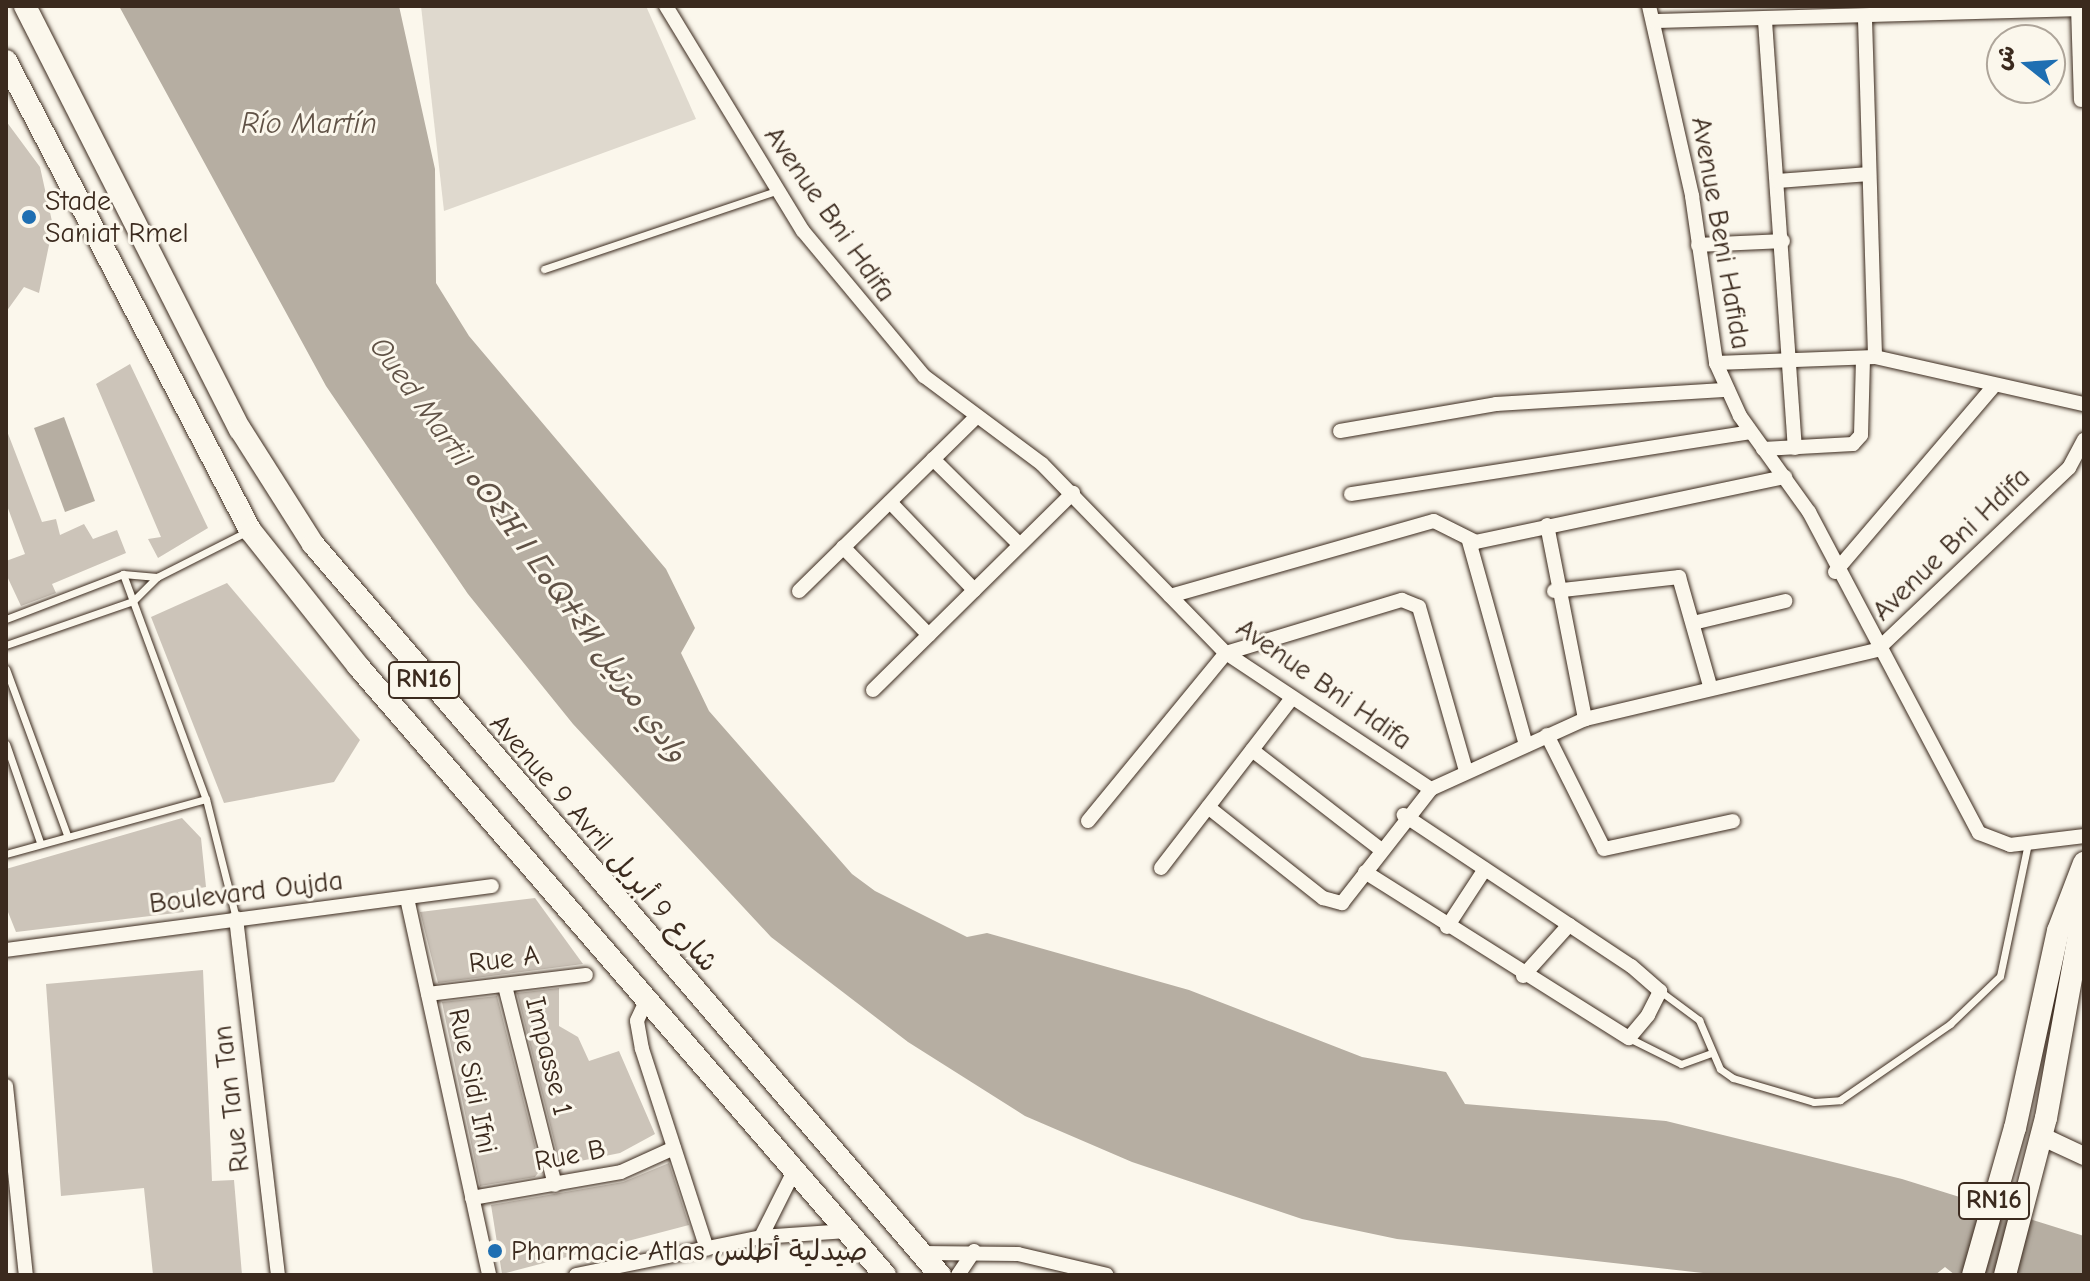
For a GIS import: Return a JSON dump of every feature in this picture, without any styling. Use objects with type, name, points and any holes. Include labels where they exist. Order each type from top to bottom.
[{"type":"main road","name":"Avenue 9 Avril شارع 9 أبريل","points":[[25,6],[240,429],[313,544],[940,1275]]},
{"type":"main road","name":"RN16","points":[[6,61],[250,530],[358,666],[648,997],[885,1275]]},
{"type":"main road","name":"RN16","points":[[1973,1275],[2015,1128],[2058,931],[2084,863]]},
{"type":"main road","name":"RN16","points":[[2005,1275],[2041,1136],[2080,954],[2084,906]]},
{"type":"street","name":"Avenue Bni Hdifa","points":[[666,6],[776,191],[883,333],[976,417],[1073,493],[1226,653],[1431,789],[1585,719],[1710,686],[1877,650],[2069,468],[2084,440]]},
{"type":"street","name":"Avenue Beni Hafida","points":[[1649,6],[1655,21],[1698,245],[1716,363],[1728,390],[1750,432],[1785,477],[1877,650],[1926,727],[1979,833],[2028,843]]},
{"type":"street","points":[[1655,21],[1865,19],[1970,11],[2080,8],[2081,100]]},
{"type":"street","points":[[1763,449],[1858,440],[1869,358],[1865,19]]},
{"type":"street","points":[[1765,21],[1793,361],[1795,448]]},
{"type":"street","points":[[1778,181],[1869,174]]},
{"type":"street","points":[[1698,245],[1783,241]]},
{"type":"street","points":[[1716,363],[1869,358],[1992,388],[2084,404]]},
{"type":"street","points":[[1835,572],[1992,388]]},
{"type":"street","points":[[1340,431],[1496,404],[1728,390]]},
{"type":"street","points":[[799,591],[976,417]]},
{"type":"street","points":[[1351,494],[1750,432]]},
{"type":"street","points":[[933,459],[1020,545]]},
{"type":"street","points":[[1170,596],[1434,521],[1469,541],[1673,505],[1785,477]]},
{"type":"street","points":[[873,690],[1073,493]]},
{"type":"street","points":[[890,502],[974,590]]},
{"type":"street","points":[[1547,525],[1554,591],[1585,719]]},
{"type":"street","points":[[1469,541],[1526,745]]},
{"type":"street","points":[[843,547],[929,635]]},
{"type":"street","points":[[1554,591],[1675,574],[1693,623],[1710,686]]},
{"type":"street","points":[[1693,623],[1785,601]]},
{"type":"street","points":[[1088,821],[1226,653],[1415,602],[1466,771]]},
{"type":"street","points":[[1161,868],[1292,698]]},
{"type":"street","points":[[1547,735],[1604,849],[1733,821]]},
{"type":"street","points":[[1252,750],[1380,849]]},
{"type":"street","points":[[1208,807],[1330,902],[1347,900],[1404,815],[1431,789]]},
{"type":"street","points":[[1365,872],[1523,976],[1629,1038],[1660,991],[1569,925],[1404,815]]},
{"type":"street","points":[[2028,843],[2084,836]]},
{"type":"street","points":[[1447,927],[1485,869]]},
{"type":"street","name":"Boulevard Oujda","points":[[6,950],[492,886]]},
{"type":"street","name":"Rue Sidi Ifni","points":[[407,898],[489,1275]]},
{"type":"street","name":"Rue Tan Tan","points":[[236,918],[278,1275]]},
{"type":"street","points":[[1523,976],[1569,925]]},
{"type":"street","name":"Rue A","points":[[428,994],[586,975]]},
{"type":"street","name":"Impasse 1","points":[[505,986],[555,1185]]},
{"type":"street","points":[[648,997],[637,1030],[707,1249]]},
{"type":"street","points":[[6,1086],[12,1195],[26,1275]]},
{"type":"street","points":[[2041,1136],[2084,1156]]},
{"type":"street","name":"Rue B","points":[[472,1198],[621,1172],[674,1148]]},
{"type":"street","points":[[761,1237],[795,1169]]},
{"type":"street","points":[[576,1275],[761,1237],[847,1231]]},
{"type":"street","points":[[958,1275],[974,1251]]},
{"type":"street","points":[[921,1253],[974,1251],[1107,1275]]},
{"type":"lane","points":[[544,269],[776,191]]},
{"type":"lane","points":[[6,645],[133,601],[157,577],[250,530]]},
{"type":"lane","points":[[6,619],[123,574],[157,577]]},
{"type":"lane","points":[[123,574],[206,799],[236,918]]},
{"type":"lane","points":[[6,669],[67,835]]},
{"type":"lane","points":[[6,744],[40,842]]},
{"type":"lane","points":[[6,854],[40,842],[206,799]]},
{"type":"lane","points":[[1660,991],[1699,1020],[1712,1053],[1733,1078],[1814,1102],[1840,1100],[1950,1024],[2000,976],[2028,843]]},
{"type":"lane","points":[[1629,1038],[1681,1064],[1712,1053]]},
{"type":"shaded area","points":[[421,6],[646,6],[696,119],[444,211]]},
{"type":"water","name":"Río Martín","points":[[119,6],[399,6],[435,169],[436,283],[469,336],[666,569],[695,628],[681,653],[709,711],[852,874],[875,891],[967,937],[987,933],[1189,990],[1362,1057],[1446,1072],[1465,1104],[1666,1121],[1902,1179],[2084,1236],[2084,1275],[1955,1275],[1945,1267],[1935,1275],[1721,1275],[1397,1239],[1302,1219],[1132,1162],[1025,1116],[908,1042],[771,937],[573,724],[468,594],[326,386]]},
{"type":"water","points":[[64,417],[95,501],[65,512],[34,428]]},
{"type":"building","name":"Stade Saniat Rmel","points":[[6,121],[40,167],[53,226],[39,293],[24,287],[6,312]]},
{"type":"building","points":[[130,364],[208,528],[158,558],[148,539],[161,537],[96,384]]},
{"type":"building","points":[[7,431],[42,522],[56,519],[60,535],[84,524],[93,539],[117,530],[126,553],[52,584],[56,593],[21,606],[6,574],[6,561],[25,554],[6,503]]},
{"type":"building","points":[[227,583],[360,740],[334,782],[224,803],[151,617]]},
{"type":"building","points":[[182,818],[201,838],[206,887],[178,892],[184,912],[16,932],[6,907],[6,869]]},
{"type":"building","points":[[535,898],[583,964],[438,983],[420,912]]},
{"type":"building","points":[[203,970],[212,1181],[234,1180],[242,1275],[153,1275],[144,1188],[61,1196],[46,984]]},
{"type":"building","points":[[559,988],[559,1026],[578,1037],[589,1061],[619,1051],[655,1134],[620,1153],[560,1165],[517,993]]},
{"type":"building","points":[[497,996],[541,1169],[535,1177],[480,1186],[442,1002]]},
{"type":"building","points":[[669,1163],[689,1225],[502,1274],[491,1205],[623,1182]]},
{"type":"place","name":"Stade Saniat Rmel","points":[[29,217]]},
{"type":"place","name":"Pharmacie Atlas صيدلية أطلس","points":[[495,1251]]},
{"type":"water label","name":"Oued Martil ⴰⵙⵉⴼ ⵏ ⵎⴰⵕⵜⵉⵍ وادي مرتيل","points":[[528,550]]}]
